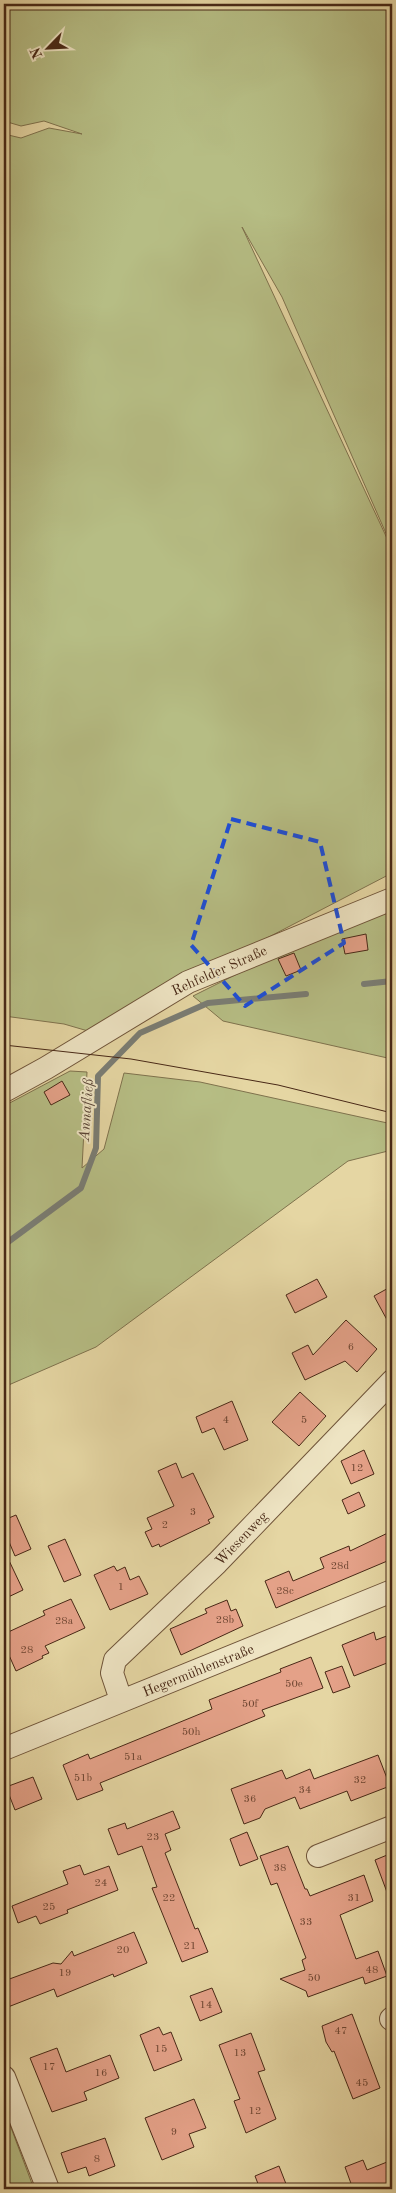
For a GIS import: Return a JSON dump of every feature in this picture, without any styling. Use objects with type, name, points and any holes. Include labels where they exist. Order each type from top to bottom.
[{"type":"street","name":"Rehfelder Straße","points":[[4,1091],[46,1068],[188,982],[392,899]]},
{"type":"street","name":"Wiesenweg","points":[[121,1700],[112,1673],[116,1660],[217,1563],[392,1381]]},
{"type":"street","name":"Hegermühlenstraße","points":[[4,1749],[392,1591]]},
{"type":"street","points":[[318,1856],[392,1827]]},
{"type":"street","points":[[4,2077],[48,2189]]},
{"type":"highlighted area","points":[[231,819],[320,842],[344,943],[245,1006],[191,945]]},
{"type":"green space","points":[[4,4],[392,4],[392,547],[282,297],[242,227],[392,549],[392,873],[88,1031],[64,1024],[4,1016],[4,134],[21,138],[49,128],[82,134],[44,121],[21,126],[4,121]]},
{"type":"green space","points":[[392,910],[392,1059],[223,1021],[193,996],[275,955]]},
{"type":"green space","points":[[70,1071],[87,1072],[82,1168],[104,1149],[124,1073],[200,1082],[392,1124],[392,1150],[348,1161],[96,1347],[4,1387],[4,1106]]},
{"type":"green space","points":[[4,2109],[34,2189],[4,2189]]},
{"type":"building","points":[[366,934],[368,950],[345,954],[342,939]]},
{"type":"building","points":[[294,953],[301,970],[286,976],[278,959]]},
{"type":"building","points":[[62,1081],[70,1095],[51,1105],[44,1092]]},
{"type":"building","points":[[317,1279],[327,1297],[295,1313],[286,1295]]},
{"type":"building","points":[[392,1286],[392,1329],[374,1296]]},
{"type":"building","points":[[346,1320],[377,1349],[357,1372],[345,1361],[305,1380],[292,1353],[308,1345],[313,1355]]},
{"type":"building","points":[[300,1392],[326,1416],[299,1446],[272,1422]]},
{"type":"building","points":[[232,1401],[248,1440],[224,1450],[214,1428],[202,1433],[196,1417]]},
{"type":"building","points":[[364,1450],[374,1474],[351,1484],[341,1461]]},
{"type":"building","points":[[176,1463],[182,1478],[193,1473],[214,1517],[208,1520],[210,1523],[160,1547],[159,1544],[152,1547],[145,1532],[152,1529],[147,1518],[174,1506],[158,1471]]},
{"type":"building","points":[[359,1492],[365,1506],[348,1514],[342,1500]]},
{"type":"building","points":[[16,1515],[31,1549],[15,1556],[4,1530],[4,1520]]},
{"type":"building","points":[[392,1531],[392,1559],[276,1608],[265,1581],[289,1571],[293,1581],[324,1568],[320,1558],[349,1546],[350,1551]]},
{"type":"building","points":[[65,1539],[81,1575],[64,1582],[48,1546]]},
{"type":"building","points":[[4,1550],[23,1590],[4,1599]]},
{"type":"building","points":[[114,1566],[117,1571],[125,1567],[130,1580],[139,1576],[148,1594],[110,1610],[94,1575]]},
{"type":"building","points":[[71,1599],[85,1628],[45,1646],[49,1653],[42,1656],[43,1658],[16,1671],[4,1644],[4,1634],[45,1615],[43,1611]]},
{"type":"building","points":[[227,1600],[231,1611],[236,1609],[243,1626],[181,1655],[170,1629],[207,1613],[205,1609]]},
{"type":"building","points":[[374,1632],[376,1640],[392,1634],[392,1661],[354,1676],[342,1645]]},
{"type":"building","points":[[311,1657],[323,1688],[262,1710],[265,1716],[100,1783],[103,1790],[77,1800],[63,1765],[88,1754],[90,1759],[212,1709],[209,1700],[281,1672],[280,1669]]},
{"type":"building","points":[[342,1666],[350,1687],[333,1693],[325,1672]]},
{"type":"building","points":[[378,1755],[390,1786],[351,1801],[347,1791],[300,1809],[295,1797],[265,1809],[260,1818],[244,1824],[231,1789],[282,1770],[286,1779],[310,1769],[314,1779]]},
{"type":"building","points":[[33,1777],[42,1799],[15,1810],[6,1787]]},
{"type":"building","points":[[173,1811],[180,1828],[165,1834],[171,1850],[165,1853],[195,1929],[198,1928],[208,1952],[182,1962],[152,1888],[157,1887],[142,1846],[118,1855],[108,1829],[125,1823],[127,1829]]},
{"type":"building","points":[[247,1832],[258,1859],[240,1866],[230,1839]]},
{"type":"building","points":[[288,1846],[305,1889],[307,1889],[310,1896],[364,1875],[373,1901],[340,1915],[356,1959],[378,1951],[387,1976],[365,1984],[363,1977],[308,1997],[306,1991],[280,1979],[305,1970],[302,1960],[306,1958],[277,1883],[271,1885],[260,1856]]},
{"type":"building","points":[[392,1853],[392,1902],[391,1903],[375,1860]]},
{"type":"building","points":[[80,1865],[84,1875],[109,1866],[118,1890],[67,1910],[68,1913],[40,1924],[36,1916],[18,1923],[12,1906],[68,1884],[63,1871]]},
{"type":"building","points":[[134,1932],[147,1963],[114,1977],[113,1974],[57,1997],[54,1989],[8,2007],[4,1995],[4,1981],[53,1963],[61,1964],[72,1951],[74,1956]]},
{"type":"building","points":[[212,1988],[222,2012],[200,2021],[190,1996]]},
{"type":"building","points":[[352,2014],[380,2088],[353,2099],[334,2051],[332,2052],[326,2042],[322,2026]]},
{"type":"building","points":[[159,2027],[163,2035],[171,2032],[182,2060],[154,2071],[140,2035]]},
{"type":"building","points":[[251,2033],[265,2070],[258,2072],[276,2119],[246,2133],[234,2101],[240,2099],[219,2045]]},
{"type":"building","points":[[57,2048],[66,2072],[110,2055],[119,2078],[84,2092],[87,2100],[52,2112],[30,2058]]},
{"type":"building","points":[[194,2099],[206,2128],[189,2134],[194,2147],[162,2160],[145,2118]]},
{"type":"building","points":[[105,2138],[115,2166],[89,2176],[86,2167],[68,2173],[61,2153]]},
{"type":"building","points":[[363,2160],[367,2170],[392,2160],[392,2183],[377,2189],[353,2189],[345,2167]]},
{"type":"building","points":[[279,2166],[288,2189],[260,2189],[255,2176]]},
{"type":"waterway","name":"Annafließ","points":[[364,984],[392,981]]},
{"type":"waterway","name":"Annafließ","points":[[4,1245],[81,1188],[96,1148],[98,1076],[140,1033],[208,1003],[306,994]]},
{"type":"tram line","points":[[4,1045],[131,1059],[278,1085],[392,1113]]}]
